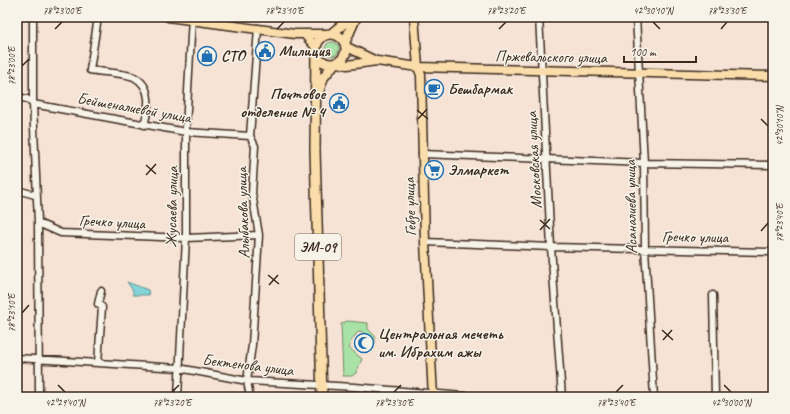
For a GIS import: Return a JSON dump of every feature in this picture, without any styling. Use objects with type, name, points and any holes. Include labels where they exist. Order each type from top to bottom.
[{"type":"highway","points":[[336,63],[322,61],[316,49],[319,39],[352,17]]},
{"type":"highway","name":"ЭМ-09","points":[[316,98],[323,78],[336,63],[345,56],[346,45],[356,17]]},
{"type":"highway","points":[[328,34],[339,36],[346,45]]},
{"type":"highway","name":"ЭМ-09","points":[[316,49],[314,77],[316,98],[315,150],[322,397]]},
{"type":"main road","points":[[168,17],[258,28],[306,36],[328,34]]},
{"type":"main road","name":"Гебзе улица","points":[[414,17],[418,67],[421,75],[425,242],[433,395]]},
{"type":"main road","points":[[306,36],[316,49]]},
{"type":"main road","name":"Пржевальского улица","points":[[346,45],[377,61]]},
{"type":"main road","name":"Пржевальского улица","points":[[336,63],[347,64],[377,61],[418,67],[773,76]]},
{"type":"street","points":[[33,17],[35,195],[38,223],[39,397]]},
{"type":"street","points":[[98,17],[90,70],[133,77],[141,84],[149,96],[150,108],[144,125]]},
{"type":"street","name":"Московская улица","points":[[539,17],[543,70],[551,247],[562,397]]},
{"type":"street","name":"Асаналиева улица","points":[[636,17],[644,163],[645,249],[654,397]]},
{"type":"street","name":"Жусаева улица","points":[[178,397],[186,238],[186,132],[192,19]]},
{"type":"street","name":"Алыбакова улица","points":[[250,397],[248,381],[252,345],[259,235],[252,193],[254,146],[250,136],[258,28]]},
{"type":"street","name":"Бейшеналиевой улица","points":[[17,97],[27,99],[33,104],[144,125],[186,132],[250,136]]},
{"type":"street","points":[[422,154],[644,163],[773,165]]},
{"type":"street","points":[[17,190],[35,195]]},
{"type":"street","name":"Гречко улица","points":[[38,223],[61,233],[186,238],[259,235]]},
{"type":"street","name":"Гречко улица","points":[[425,242],[551,247],[773,252]]},
{"type":"street","points":[[98,363],[102,307],[98,304],[101,291]]},
{"type":"street","points":[[713,296],[715,397]]},
{"type":"street","name":"Бектенова улица","points":[[17,358],[179,368],[248,381],[476,397]]},
{"type":"green space","points":[[329,42],[335,42],[339,46],[339,52],[335,56],[329,56],[325,52],[325,46]]},
{"type":"green space","points":[[347,321],[368,323],[368,329],[375,336],[375,343],[361,331],[358,332],[351,341],[349,348],[362,359],[356,373],[352,376],[343,376],[341,324]]},
{"type":"water","points":[[127,282],[148,290],[149,295],[133,295],[133,291]]},
{"type":"place","name":"Милиция","points":[[265,51]]},
{"type":"place","name":"СТО","points":[[207,56]]},
{"type":"place","name":"Бешбармак","points":[[434,89]]},
{"type":"place","name":"Почтовое отделение № 4","points":[[339,103]]},
{"type":"place","name":"Элмаркет","points":[[434,170]]},
{"type":"place","name":"Центральная мечеть им. Ибрахим ажы","points":[[364,343]]}]
